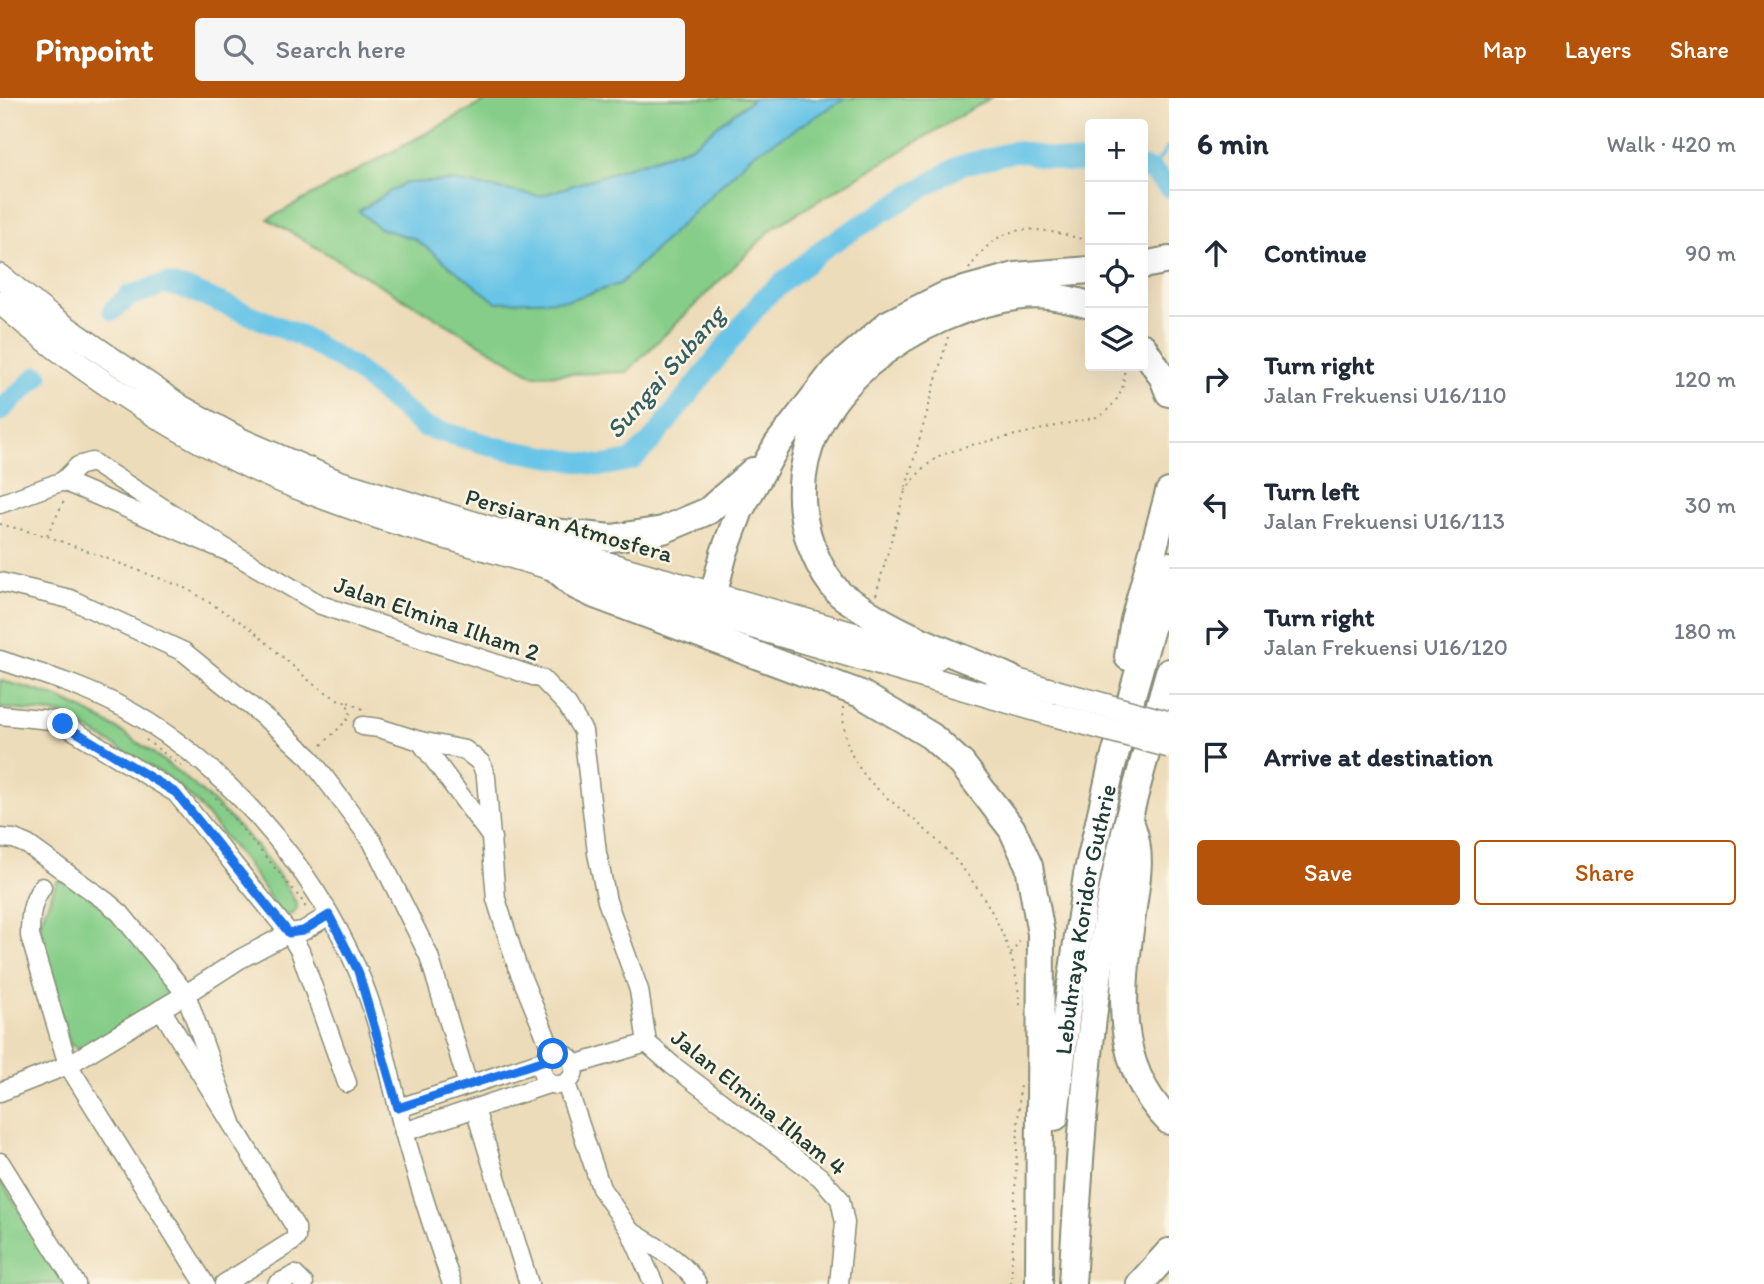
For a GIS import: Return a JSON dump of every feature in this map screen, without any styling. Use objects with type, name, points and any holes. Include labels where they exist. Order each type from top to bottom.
[{"type":"highway","points":[[1148,264],[1169,260]]},
{"type":"highway","points":[[506,532],[532,530],[612,538],[663,530],[708,511],[743,481],[777,445],[835,370],[888,324],[946,295],[1015,276],[1085,271]]},
{"type":"highway","points":[[1010,678],[877,619],[840,593],[815,556],[804,524],[800,488],[809,445],[823,415],[846,386],[884,351],[925,326],[969,307],[1023,296],[1053,295],[1085,304]]},
{"type":"highway","points":[[1148,352],[1169,393]]},
{"type":"highway","points":[[710,604],[740,510],[777,445]]},
{"type":"highway","points":[[1111,769],[1134,620],[1169,492]]},
{"type":"highway","name":"Lebuhraya Koridor Guthrie","points":[[1041,1284],[1067,1011],[1087,875],[1111,769],[1169,565]]},
{"type":"highway","points":[[555,568],[576,586],[595,595],[861,694],[897,714],[931,736],[962,764],[1012,829],[1029,866],[1041,934],[1041,1284]]},
{"type":"highway","name":"Lebuhraya Koridor Guthrie","points":[[1072,1284],[1081,1138],[1094,1017],[1111,899],[1129,819],[1169,672]]},
{"type":"highway","points":[[1129,819],[1138,843],[1139,863],[1129,941],[1124,1009],[1125,1035],[1132,1066],[1142,1086],[1156,1108],[1169,1121]]},
{"type":"highway","points":[[1140,1284],[1169,1252]]},
{"type":"main road","name":"Persiaran Atmosfera","points":[[0,276],[48,315],[181,407],[241,440],[338,482],[405,505],[506,532],[710,604],[1056,703],[1169,746]]},
{"type":"main road","name":"Persiaran Atmosfera","points":[[0,302],[28,327],[155,415],[234,459],[323,498],[387,520],[555,568],[1010,678],[1056,703],[1169,723]]},
{"type":"street","name":"Jalan Elmina Ilham 2","points":[[68,483],[78,466],[92,462],[321,606],[542,679],[567,705],[583,731],[597,853],[607,901],[639,990],[647,1043]]},
{"type":"street","name":"Jalan Elmina Ilham 2","points":[[0,504],[68,483],[236,555]]},
{"type":"street","points":[[0,582],[70,599],[184,652],[280,730],[310,758],[372,841],[429,956],[468,1085]]},
{"type":"street","points":[[0,660],[64,681],[123,707],[173,739],[246,804],[299,867],[326,910],[358,971],[404,1132],[452,1284]]},
{"type":"street","points":[[0,715],[51,720],[63,724],[176,793],[289,933],[299,951],[347,1083]]},
{"type":"street","points":[[363,726],[466,750],[481,763],[486,777],[496,899],[549,1057],[542,1070],[559,1083],[601,1188],[630,1231],[654,1284]]},
{"type":"street","points":[[420,741],[492,838]]},
{"type":"street","points":[[0,838],[14,839],[28,845],[120,913],[186,994],[232,1123]]},
{"type":"street","points":[[42,887],[33,900],[30,936],[68,1065],[205,1284]]},
{"type":"street","points":[[0,1092],[68,1065],[240,958],[289,933],[297,922],[326,910]]},
{"type":"street","points":[[161,1009],[296,1228],[296,1238],[293,1241],[224,1284]]},
{"type":"street","points":[[574,1065],[647,1043]]},
{"type":"street","name":"Jalan Elmina Ilham 4","points":[[647,1043],[820,1177],[840,1199],[845,1223],[839,1284]]},
{"type":"street","points":[[398,1108],[549,1057],[568,1056],[574,1065],[573,1075],[559,1083],[404,1132]]},
{"type":"street","points":[[475,1109],[529,1284]]},
{"type":"street","points":[[0,1162],[76,1284]]},
{"type":"street","points":[[630,1231],[675,1260],[690,1273],[697,1284]]},
{"type":"street","points":[[277,1284],[300,1280]]},
{"type":"path","points":[[966,273],[982,250],[997,238],[1014,231],[1047,231],[1085,240]]},
{"type":"path","points":[[875,599],[951,328]]},
{"type":"path","points":[[904,492],[922,469],[939,456],[967,446],[1101,416],[1123,390],[1124,371]]},
{"type":"path","points":[[47,536],[68,483]]},
{"type":"path","points":[[0,524],[47,536],[188,589],[250,628],[313,684],[337,699],[348,702],[348,719],[310,758]]},
{"type":"path","points":[[843,704],[843,731],[853,761],[864,777],[931,835],[967,872],[986,900],[1005,939],[1015,970],[1021,1012]]},
{"type":"path","points":[[1011,1284],[1020,1077]]},
{"type":"green space","points":[[491,98],[990,98],[773,228],[627,372],[533,375],[268,219]]},
{"type":"green space","points":[[0,680],[54,696],[93,715],[127,735],[193,785],[224,812],[276,872],[296,903],[297,908],[293,914],[286,915],[278,910],[247,864],[195,801],[167,777],[62,714],[0,708]]},
{"type":"green space","points":[[57,881],[68,881],[112,913],[173,988],[171,993],[84,1050],[70,1045],[40,950],[41,920]]},
{"type":"green space","points":[[0,1179],[59,1273],[67,1284],[0,1284]]},
{"type":"water","points":[[754,98],[846,98],[752,155],[620,284],[569,300],[496,302],[415,239],[379,228],[359,211],[404,183],[453,181],[540,196],[690,147]]},
{"type":"waterway","points":[[1151,170],[1169,146]]},
{"type":"waterway","name":"Sungai Subang","points":[[113,310],[129,296],[166,284],[190,290],[301,336],[354,368],[424,427],[504,449],[602,466],[632,460],[654,438],[763,299],[827,246],[959,166],[1016,151],[1069,162],[1085,162]]},
{"type":"waterway","name":"Sungai Subang","points":[[1148,169],[1169,187]]},
{"type":"waterway","name":"Sungai Subang","points":[[0,411],[38,376]]},
{"type":"route","points":[[63,724],[176,793],[289,933],[303,931],[329,915],[345,943],[366,993],[398,1108],[545,1060],[553,1054]]}]
